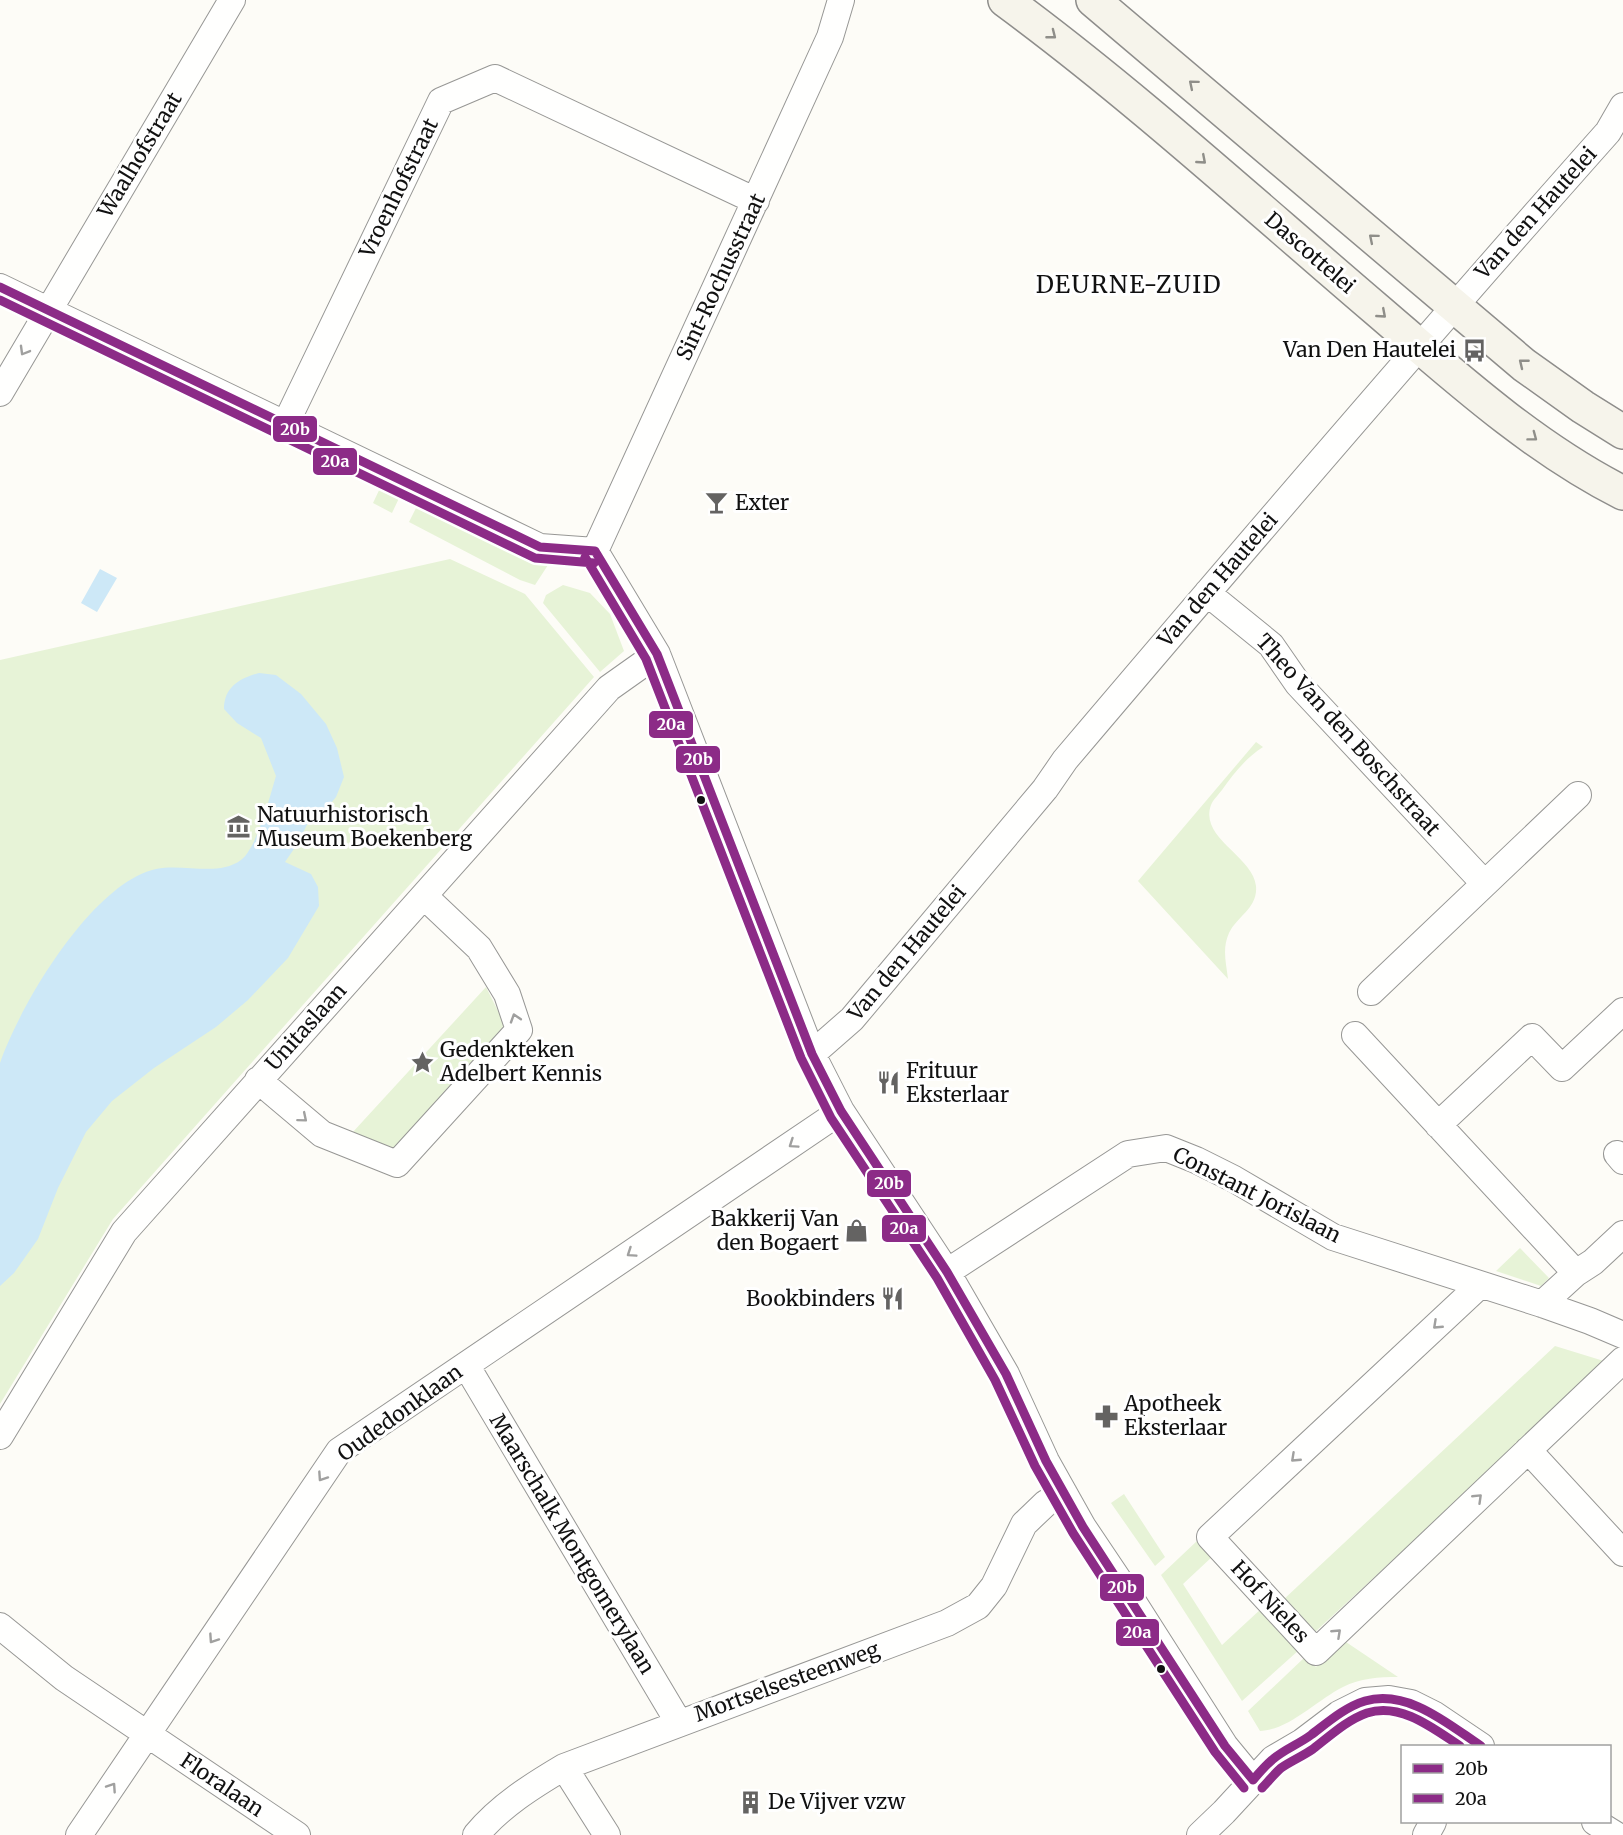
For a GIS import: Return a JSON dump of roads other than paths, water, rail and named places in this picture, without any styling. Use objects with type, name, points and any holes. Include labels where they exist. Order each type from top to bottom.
[{"type":"street","name":"Waalhofstraat","points":[[0,393],[232,0]]},
{"type":"street","name":"Sint-Rochusstraat","points":[[595,551],[830,37],[841,0]]},
{"type":"street","name":"Dascottelei","points":[[1005,0],[1097,70],[1419,345],[1531,436],[1582,471],[1623,493]]},
{"type":"street","points":[[1093,0],[1524,365],[1582,407],[1623,432]]},
{"type":"street","name":"Vroenhofstraat","points":[[285,425],[441,101],[495,78],[756,201]]},
{"type":"street","name":"Van den Hautelei","points":[[812,1054],[852,1019],[1045,789],[1065,760],[1207,593],[1419,345],[1608,132],[1623,105]]},
{"type":"street","points":[[0,287],[540,547],[595,551],[657,654],[812,1054],[841,1112],[947,1272],[1006,1374],[1046,1461],[1083,1527],[1225,1746],[1253,1780]]},
{"type":"street","name":"Theo Van den Boschstraat","points":[[1207,593],[1271,645],[1298,684],[1484,883]]},
{"type":"street","name":"Unitaslaan","points":[[0,1436],[124,1232],[609,688],[657,654]]},
{"type":"street","points":[[1371,992],[1578,795]]},
{"type":"street","points":[[258,1080],[322,1134],[397,1164],[519,1030],[507,994],[479,948],[424,896]]},
{"type":"street","points":[[1438,1125],[1532,1036],[1562,1068],[1623,1011]]},
{"type":"street","points":[[1355,1035],[1576,1273]]},
{"type":"street","name":"Oudedonklaan","points":[[79,1835],[339,1451],[841,1112]]},
{"type":"street","name":"Constant Jorislaan","points":[[947,1272],[1128,1154],[1166,1148],[1234,1179],[1333,1237],[1542,1304],[1623,1335]]},
{"type":"street","points":[[1542,1304],[1623,1234]]},
{"type":"street","name":"Hof Nieles","points":[[1480,1285],[1210,1537],[1316,1652],[1623,1360]]},
{"type":"street","name":"Maarschalk Montgomerylaan","points":[[466,1365],[679,1723]]},
{"type":"street","points":[[1528,1450],[1620,1548]]},
{"type":"street","name":"Mortselsesteenweg","points":[[476,1835],[488,1820],[522,1793],[564,1767],[947,1623],[978,1606],[994,1586],[1024,1524],[1046,1503],[1064,1493]]},
{"type":"street","name":"Floralaan","points":[[0,1626],[64,1678],[297,1835]]},
{"type":"street","points":[[1200,1835],[1273,1759],[1302,1742],[1340,1714],[1365,1701],[1389,1699],[1411,1703],[1435,1715],[1477,1745]]},
{"type":"street","points":[[564,1767],[607,1835]]},
{"type":"street","points":[[1598,1823],[1616,1835]]},
{"type":"water","points":[[100,569],[117,578],[97,612],[81,603]]},
{"type":"water","points":[[259,673],[276,675],[301,694],[326,724],[337,748],[344,777],[336,797],[322,814],[310,819],[285,862],[311,874],[318,887],[319,906],[288,958],[248,1000],[216,1027],[154,1068],[112,1101],[86,1132],[58,1188],[38,1239],[14,1273],[0,1286],[0,1063],[10,1039],[41,980],[62,949],[107,897],[132,879],[156,869],[222,868],[241,860],[247,854],[262,821],[276,776],[261,738],[237,723],[224,709],[230,689],[240,681]]},
{"type":"place","name":"Van Den Hautelei","points":[[1474,350]]},
{"type":"place","name":"Exter","points":[[717,503]]},
{"type":"place","name":"Natuurhistorisch Museum Boekenberg","points":[[239,827]]},
{"type":"place","name":"Gedenkteken Adelbert Kennis","points":[[422,1062]]},
{"type":"place","name":"Frituur Eksterlaar","points":[[888,1083]]},
{"type":"place","name":"Bakkerij Van den Bogaert","points":[[857,1231]]},
{"type":"place","name":"Bookbinders","points":[[893,1299]]},
{"type":"place","name":"Apotheek Eksterlaar","points":[[1106,1416]]},
{"type":"place","name":"De Vijver vzw","points":[[750,1802]]},
{"type":"district","name":"DEURNE-ZUID","points":[[1129,285]]}]
